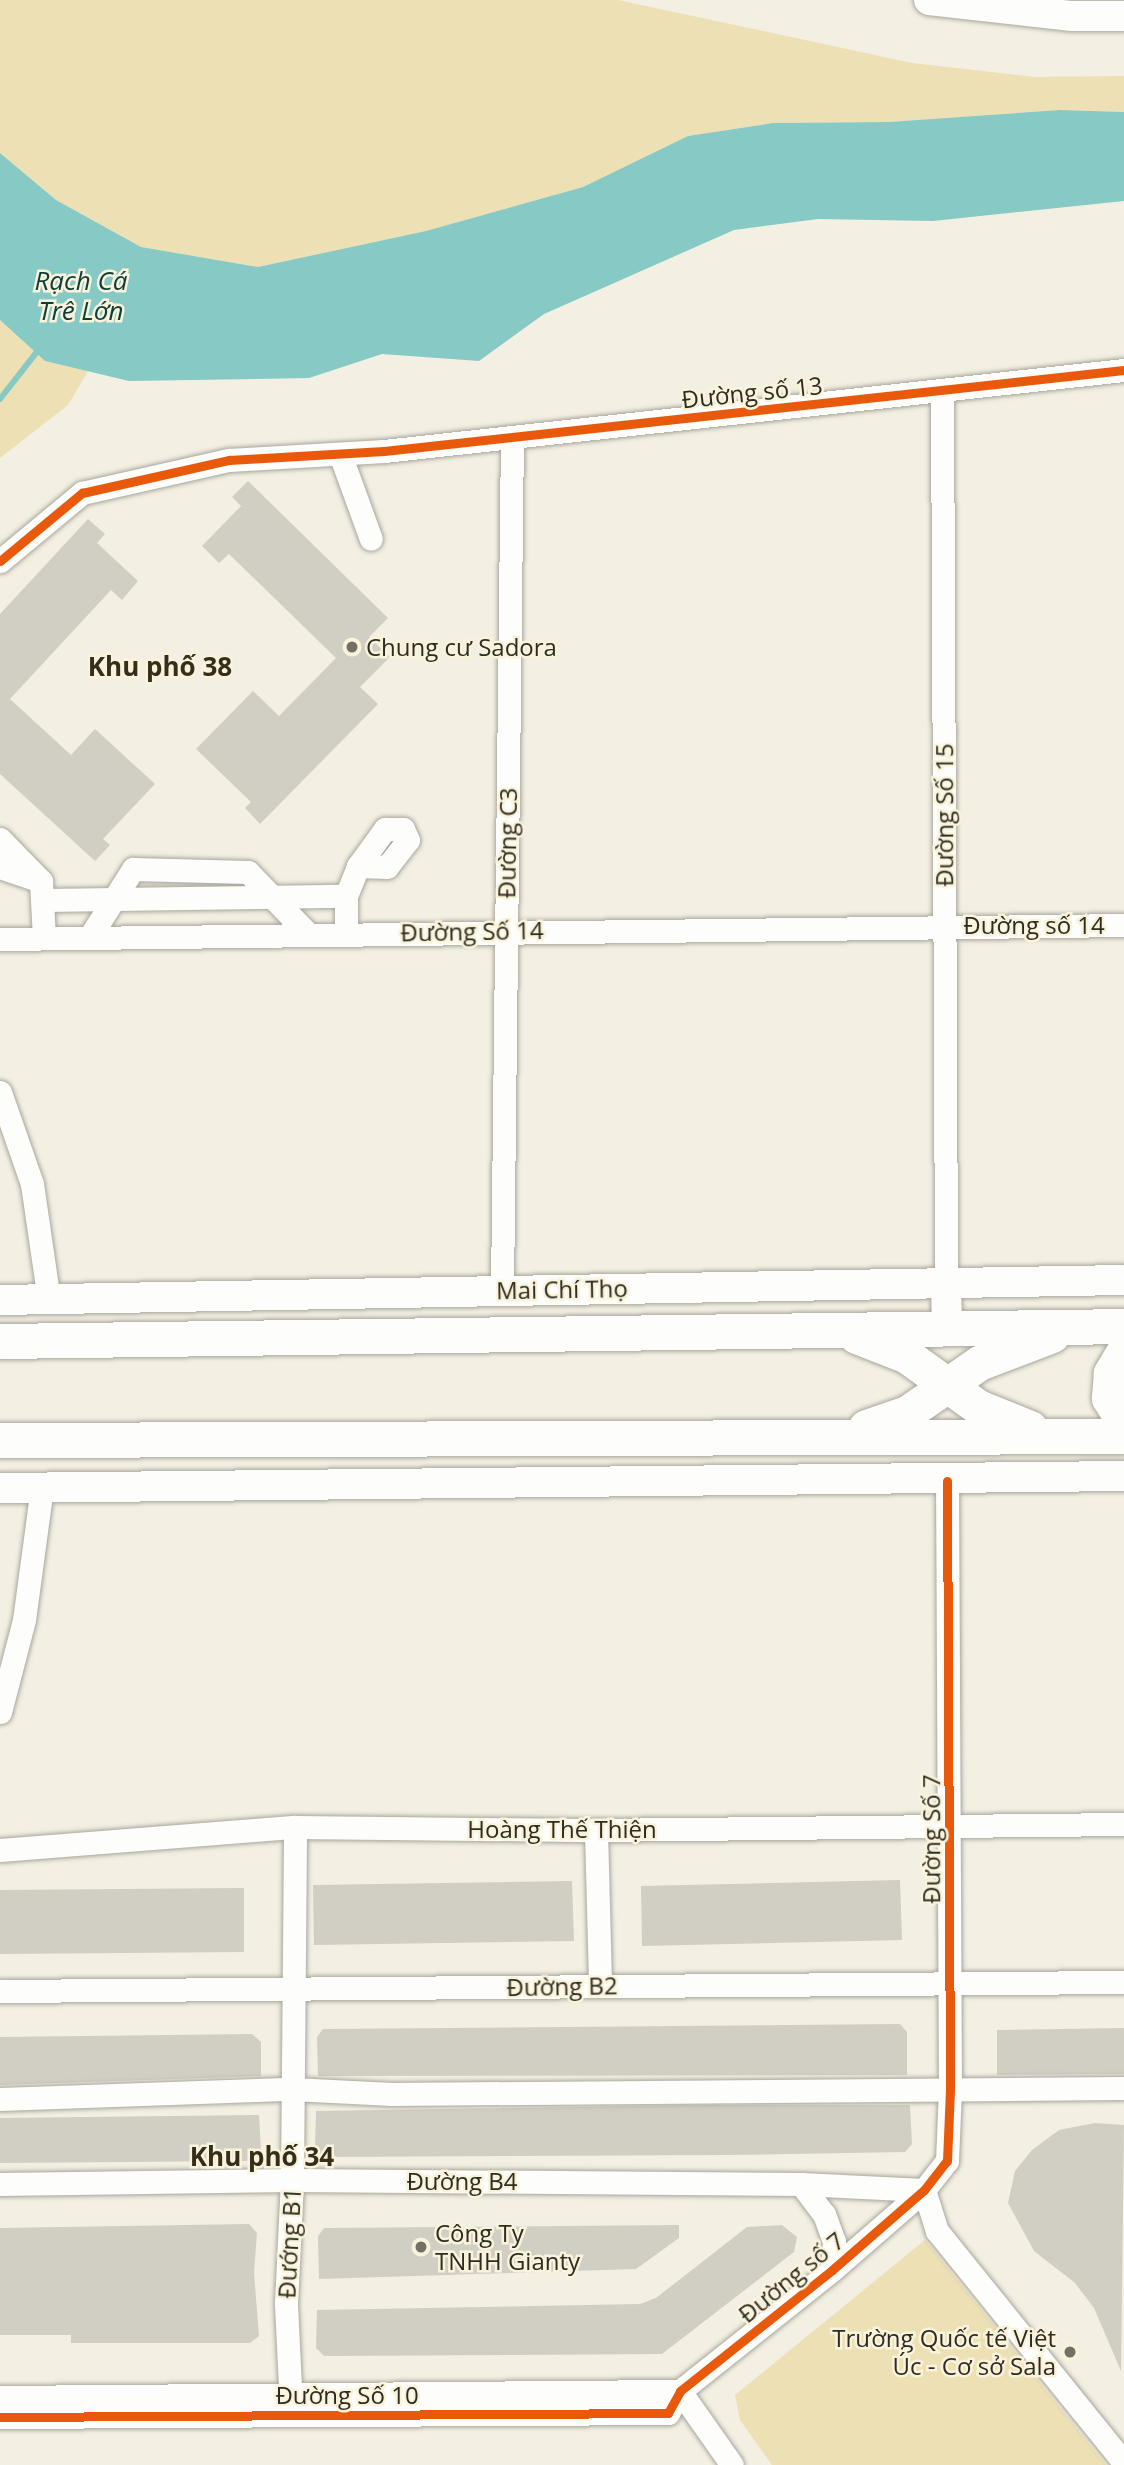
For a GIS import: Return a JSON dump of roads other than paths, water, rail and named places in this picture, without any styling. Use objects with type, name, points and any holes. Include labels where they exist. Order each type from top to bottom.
[{"type":"highway","points":[[829,1437],[907,1413],[979,1363],[1076,1325]]},
{"type":"highway","name":"Mai Chí Thọ","points":[[0,1341],[829,1327],[1124,1326]]},
{"type":"highway","points":[[829,1327],[906,1356],[1001,1419],[1067,1437]]},
{"type":"highway","points":[[947,1328],[948,1436]]},
{"type":"highway","points":[[1124,1351],[1111,1373],[1109,1398],[1124,1422]]},
{"type":"highway","points":[[0,1440],[1124,1436]]},
{"type":"main road","points":[[929,0],[1072,16],[1124,16]]},
{"type":"main road","name":"Mai Chí Thọ","points":[[0,1300],[946,1281],[1124,1280]]},
{"type":"main road","points":[[946,1281],[947,1328]]},
{"type":"main road","points":[[947,1481],[948,1436]]},
{"type":"main road","points":[[0,1488],[947,1481],[1124,1476]]},
{"type":"street","name":"Đường số 13","points":[[340,454],[384,452],[1124,370]]},
{"type":"street","name":"Đường Số 15","points":[[942,390],[946,1281]]},
{"type":"street","name":"Đường C3","points":[[502,1290],[512,438]]},
{"type":"street","points":[[0,561],[82,494],[229,460],[340,454],[371,538]]},
{"type":"street","points":[[0,839],[43,890],[44,938]]},
{"type":"street","points":[[346,933],[345,896],[358,866]]},
{"type":"street","points":[[0,867],[43,890],[114,899]]},
{"type":"street","points":[[89,937],[133,869],[248,872],[308,934]]},
{"type":"street","points":[[272,897],[345,896]]},
{"type":"street","name":"Đường số 14","points":[[945,925],[1124,925]]},
{"type":"street","name":"Đường Số 14","points":[[0,939],[945,925]]},
{"type":"street","points":[[0,1091],[32,1184],[48,1301]]},
{"type":"street","name":"Đường Số 7","points":[[924,2190],[947,2161],[950,2090],[951,1824],[947,1481]]},
{"type":"street","points":[[0,1712],[24,1620],[42,1487]]},
{"type":"street","name":"Hoàng Thế Thiện","points":[[0,1850],[295,1827],[596,1830],[1124,1824]]},
{"type":"street","name":"Đướng B1","points":[[291,2404],[286,2303],[292,2180],[295,1827]]},
{"type":"street","points":[[596,1830],[600,1985]]},
{"type":"street","name":"Đường B2","points":[[0,1992],[1124,1982]]},
{"type":"street","points":[[0,2099],[292,2090],[392,2094],[1124,2088]]},
{"type":"street","name":"Đường B4","points":[[0,2185],[292,2180],[801,2184],[924,2190]]},
{"type":"street","points":[[801,2184],[824,2214],[834,2241],[832,2270]]},
{"type":"street","points":[[924,2190],[937,2231],[1124,2463]]},
{"type":"street","name":"Đường số 7","points":[[680,2390],[832,2270],[924,2190]]},
{"type":"street","points":[[680,2390],[732,2465]]},
{"type":"street","name":"Đường Số 10","points":[[0,2417],[680,2390]]},
{"type":"street","name":"Đường Số 10","points":[[0,2397],[291,2404]]},
{"type":"water","name":"Rạch Cá Trê Lớn","points":[[1060,110],[1124,112],[1124,201],[933,221],[818,219],[734,230],[544,314],[479,361],[382,354],[309,378],[129,381],[45,361],[0,320],[0,153],[56,200],[141,247],[258,267],[426,231],[583,187],[688,136],[773,123],[889,122]]},
{"type":"waterway","points":[[0,399],[36,353]]},
{"type":"place","name":"Chung cư Sadora","points":[[352,647]]},
{"type":"place","name":"Công Ty TNHH Gianty","points":[[421,2247]]},
{"type":"place","name":"Trường Quốc tế Việt Úc - Cơ sở Sala","points":[[1070,2352]]},
{"type":"district","name":"Khu phố 38","points":[[160,667]]},
{"type":"district","name":"Khu phố 34","points":[[262,2157]]}]
